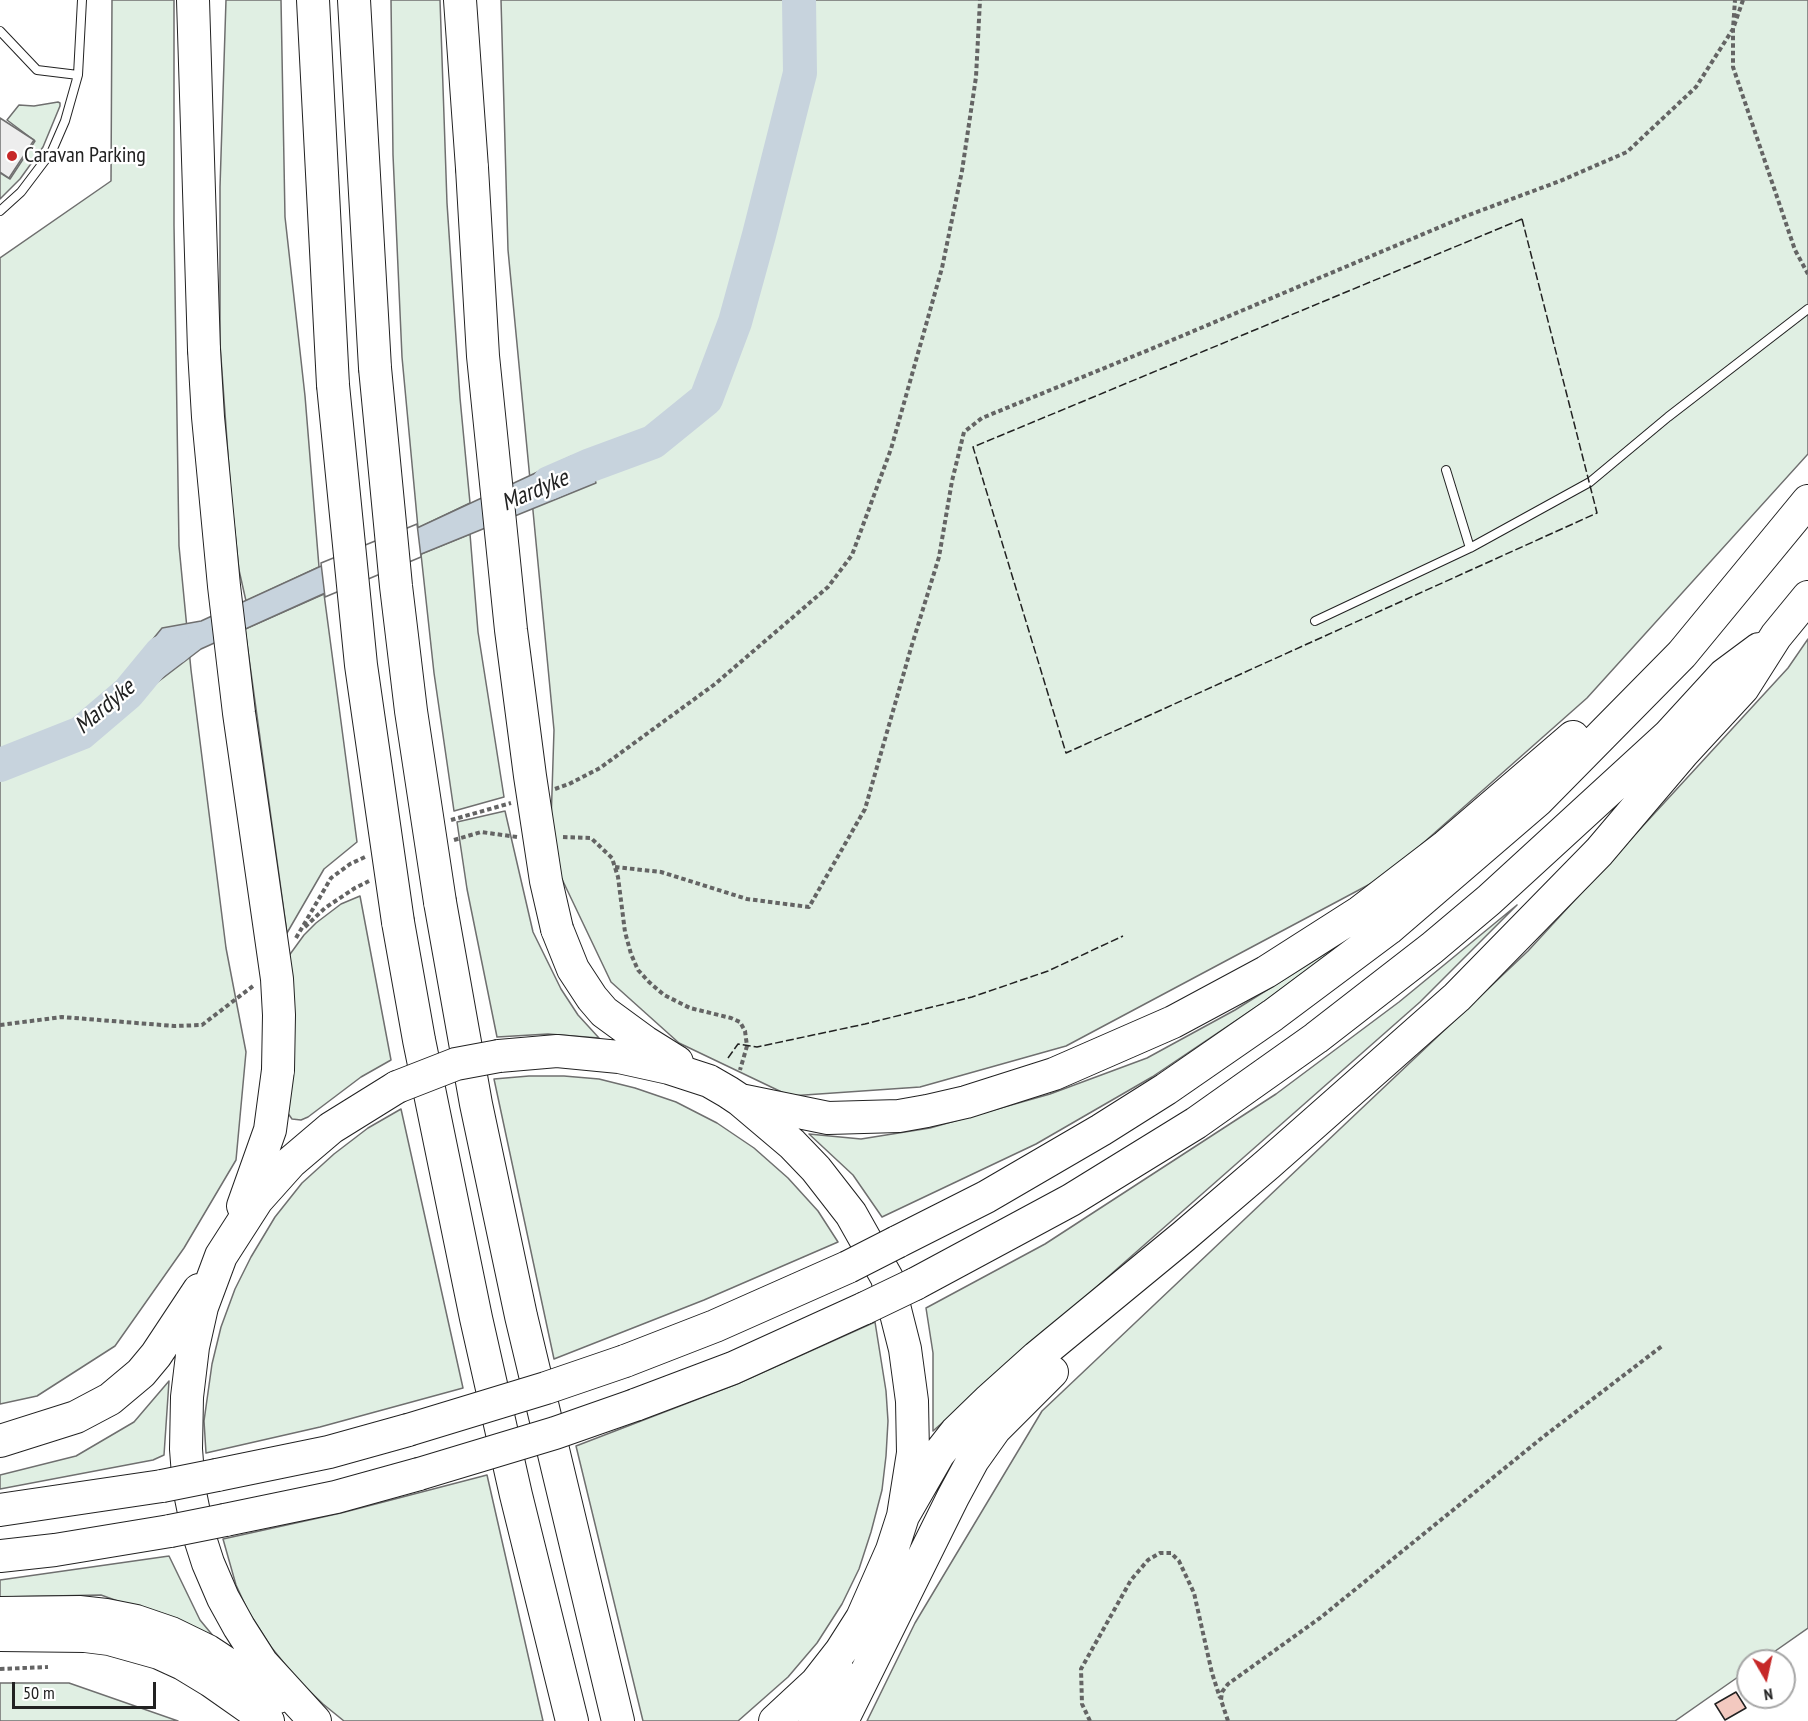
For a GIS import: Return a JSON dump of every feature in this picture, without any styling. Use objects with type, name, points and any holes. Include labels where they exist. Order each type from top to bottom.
[{"type":"highway","points":[[193,0],[208,417],[240,723],[277,980],[279,1015],[278,1070],[270,1130],[262,1157],[202,1306],[193,1347],[186,1423],[189,1488],[198,1532],[208,1563],[238,1627],[262,1663],[314,1721]]},
{"type":"highway","points":[[194,77],[205,0]]},
{"type":"highway","points":[[313,0],[333,385],[361,665],[398,922],[427,1083],[476,1317],[516,1495],[573,1721]]},
{"type":"highway","points":[[354,0],[375,368],[396,586],[440,902],[476,1104],[506,1247],[618,1721]]},
{"type":"highway","points":[[460,0],[483,356],[503,562],[530,776],[546,881],[557,929],[573,969],[604,1012],[645,1042],[725,1091],[792,1144],[833,1189],[869,1244],[887,1278],[905,1350],[912,1401],[913,1454],[903,1516],[892,1550],[815,1721]]},
{"type":"highway","points":[[0,1510],[162,1486],[329,1452],[546,1388],[715,1326],[848,1267],[986,1197],[1166,1089],[1273,1016],[1388,929],[1538,800],[1682,654],[1808,501]]},
{"type":"highway","points":[[903,1516],[938,1455],[956,1432],[1037,1358],[1184,1236],[1465,989],[1599,852],[1683,753],[1743,688],[1776,636],[1808,597]]},
{"type":"highway","points":[[0,1441],[76,1417],[110,1399],[128,1385],[156,1355],[257,1200],[291,1162],[331,1128],[396,1087],[456,1064],[499,1056],[557,1051],[587,1053],[645,1063],[725,1091],[828,1118],[899,1116],[927,1111],[966,1102],[1054,1074],[1173,1022],[1266,972],[1377,899],[1518,786],[1598,715],[1688,627],[1720,606]]},
{"type":"highway","points":[[0,1556],[55,1550],[170,1531],[336,1497],[419,1474],[543,1436],[733,1368],[915,1284],[1071,1200],[1196,1123],[1316,1038],[1432,948],[1489,900],[1670,735],[1724,675],[1776,636]]},
{"type":"highway","points":[[842,1721],[973,1460],[995,1430],[1022,1400],[1095,1331],[1184,1236]]},
{"type":"highway","points":[[0,1613],[88,1613],[136,1621],[154,1627],[208,1651],[314,1721]]},
{"type":"highway","points":[[775,1721],[816,1683],[841,1651],[862,1618]]},
{"type":"highway","points":[[0,1635],[86,1636],[132,1645],[183,1664],[268,1721]]},
{"type":"lane","points":[[0,212],[21,192],[52,151],[65,121],[78,75],[82,0]]},
{"type":"lane","points":[[0,31],[37,70],[78,75]]},
{"type":"lane","points":[[1315,621],[1470,548],[1590,483],[1668,417],[1808,309]]},
{"type":"lane","points":[[1446,470],[1470,548]]},
{"type":"path","points":[[547,791],[569,784],[600,768],[715,684],[828,587],[852,555],[891,449],[942,268],[962,171],[976,77],[980,0]]},
{"type":"path","points":[[1735,0],[1732,29],[1733,67],[1795,250],[1808,274]]},
{"type":"path","points":[[615,867],[661,872],[747,899],[808,907],[865,809],[939,557],[952,481],[964,432],[982,417],[1151,349],[1466,216],[1560,181],[1627,152],[1696,87],[1732,29],[1743,0]]},
{"type":"path","points":[[450,820],[513,802]]},
{"type":"path","points":[[451,842],[481,831],[520,837]]},
{"type":"path","points":[[560,837],[591,838],[612,858],[618,878],[631,954],[639,970],[664,995],[690,1008],[740,1022],[745,1031],[747,1046],[742,1066],[725,1091]]},
{"type":"path","points":[[291,946],[331,878],[350,864],[370,855]]},
{"type":"path","points":[[300,931],[325,908],[355,888],[376,878]]},
{"type":"path","points":[[0,1025],[63,1017],[174,1026],[202,1025],[252,988],[260,979]]},
{"type":"path","points":[[1221,1700],[1222,1692],[1228,1684],[1320,1618],[1543,1437],[1662,1346]]},
{"type":"path","points":[[1090,1721],[1082,1704],[1081,1669],[1131,1580],[1148,1560],[1160,1553],[1171,1553],[1179,1561],[1194,1593],[1212,1672],[1228,1721]]},
{"type":"path","points":[[0,1669],[48,1667]]},
{"type":"green space","points":[[112,0],[174,0],[174,225],[179,546],[191,670],[226,948],[246,1052],[236,1160],[184,1248],[115,1346],[37,1396],[0,1404],[0,258],[111,181]]},
{"type":"green space","points":[[226,0],[281,0],[285,217],[305,396],[319,567],[246,601],[239,570],[231,496],[220,344],[220,187]]},
{"type":"green space","points":[[391,0],[440,0],[447,203],[460,398],[470,503],[418,528],[402,357],[393,155]]},
{"type":"green space","points":[[501,0],[1808,0],[1808,454],[1587,698],[1387,875],[1066,1046],[920,1087],[790,1096],[679,1043],[611,982],[550,854],[554,730],[508,250]]},
{"type":"green space","points":[[58,102],[60,106],[43,147],[20,179],[0,199],[0,173],[10,179],[35,141],[7,120],[19,105],[34,106]]},
{"type":"green space","points":[[470,534],[478,632],[504,797],[454,811],[434,673],[421,554]]},
{"type":"green space","points":[[324,594],[357,842],[324,869],[287,933],[245,629]]},
{"type":"green space","points":[[1808,639],[1808,1628],[1778,1649],[1736,1649],[1736,1678],[1675,1721],[867,1721],[915,1623],[1042,1411],[1528,951],[1788,668]]},
{"type":"green space","points":[[505,811],[533,932],[561,989],[578,1015],[599,1038],[548,1034],[497,1037],[467,889],[457,822]]},
{"type":"green space","points":[[360,896],[391,1060],[361,1077],[308,1117],[301,1120],[292,1119],[287,1112],[280,968],[304,935],[316,923],[341,904]]},
{"type":"green space","points":[[1517,905],[1420,1002],[933,1431],[933,1353],[926,1308],[1045,1244],[1276,1094],[1399,1002]]},
{"type":"green space","points":[[1350,938],[1265,1001],[1152,1077],[1036,1144],[882,1217],[853,1175],[809,1134],[861,1139],[930,1128],[1050,1094],[1147,1058],[1235,1010]]},
{"type":"green space","points":[[529,1076],[599,1079],[635,1088],[676,1102],[717,1123],[754,1148],[788,1178],[818,1211],[838,1242],[704,1300],[554,1359],[494,1079]]},
{"type":"green space","points":[[401,1109],[463,1388],[320,1427],[206,1453],[204,1421],[212,1364],[221,1327],[235,1289],[251,1257],[275,1217],[302,1183],[368,1128]]},
{"type":"green space","points":[[875,1322],[886,1391],[888,1421],[886,1456],[882,1490],[871,1532],[859,1569],[842,1604],[817,1643],[788,1677],[738,1721],[643,1721],[576,1446],[737,1384]]},
{"type":"green space","points":[[169,1381],[164,1455],[153,1460],[0,1489],[0,1475],[76,1456],[134,1422]]},
{"type":"green space","points":[[487,1475],[543,1721],[344,1721],[297,1679],[271,1647],[248,1611],[236,1585],[223,1539],[341,1513]]},
{"type":"green space","points":[[169,1556],[200,1620],[219,1643],[101,1595],[0,1597],[0,1580]]},
{"type":"green space","points":[[0,1683],[69,1683],[178,1721],[0,1721]]},
{"type":"shaded area","name":"Caravan Parking","points":[[0,118],[34,140],[9,178],[0,172]]},
{"type":"water","points":[[587,454],[596,483],[323,594],[201,649],[146,691],[136,666],[162,628],[201,621],[319,567],[417,528],[572,456]]},
{"type":"pier","points":[[417,524],[421,557],[325,597],[321,563]]},
{"type":"building","points":[[1736,1692],[1736,1709],[1744,1709],[1725,1720],[1715,1704]]},
{"type":"waterway","name":"Mardyke","points":[[549,483],[653,442],[706,399],[735,322],[800,73],[799,0]]},
{"type":"waterway","name":"Mardyke","points":[[0,765],[81,733],[128,693],[161,653],[175,647]]},
{"type":"fence","points":[[1522,219],[1597,513],[1066,753],[973,447],[1522,219]]},
{"type":"fence","points":[[728,1058],[738,1044],[757,1047],[865,1024],[972,997],[1048,971],[1123,936]]},
{"type":"place","name":"Caravan Parking","points":[[12,156]]}]
